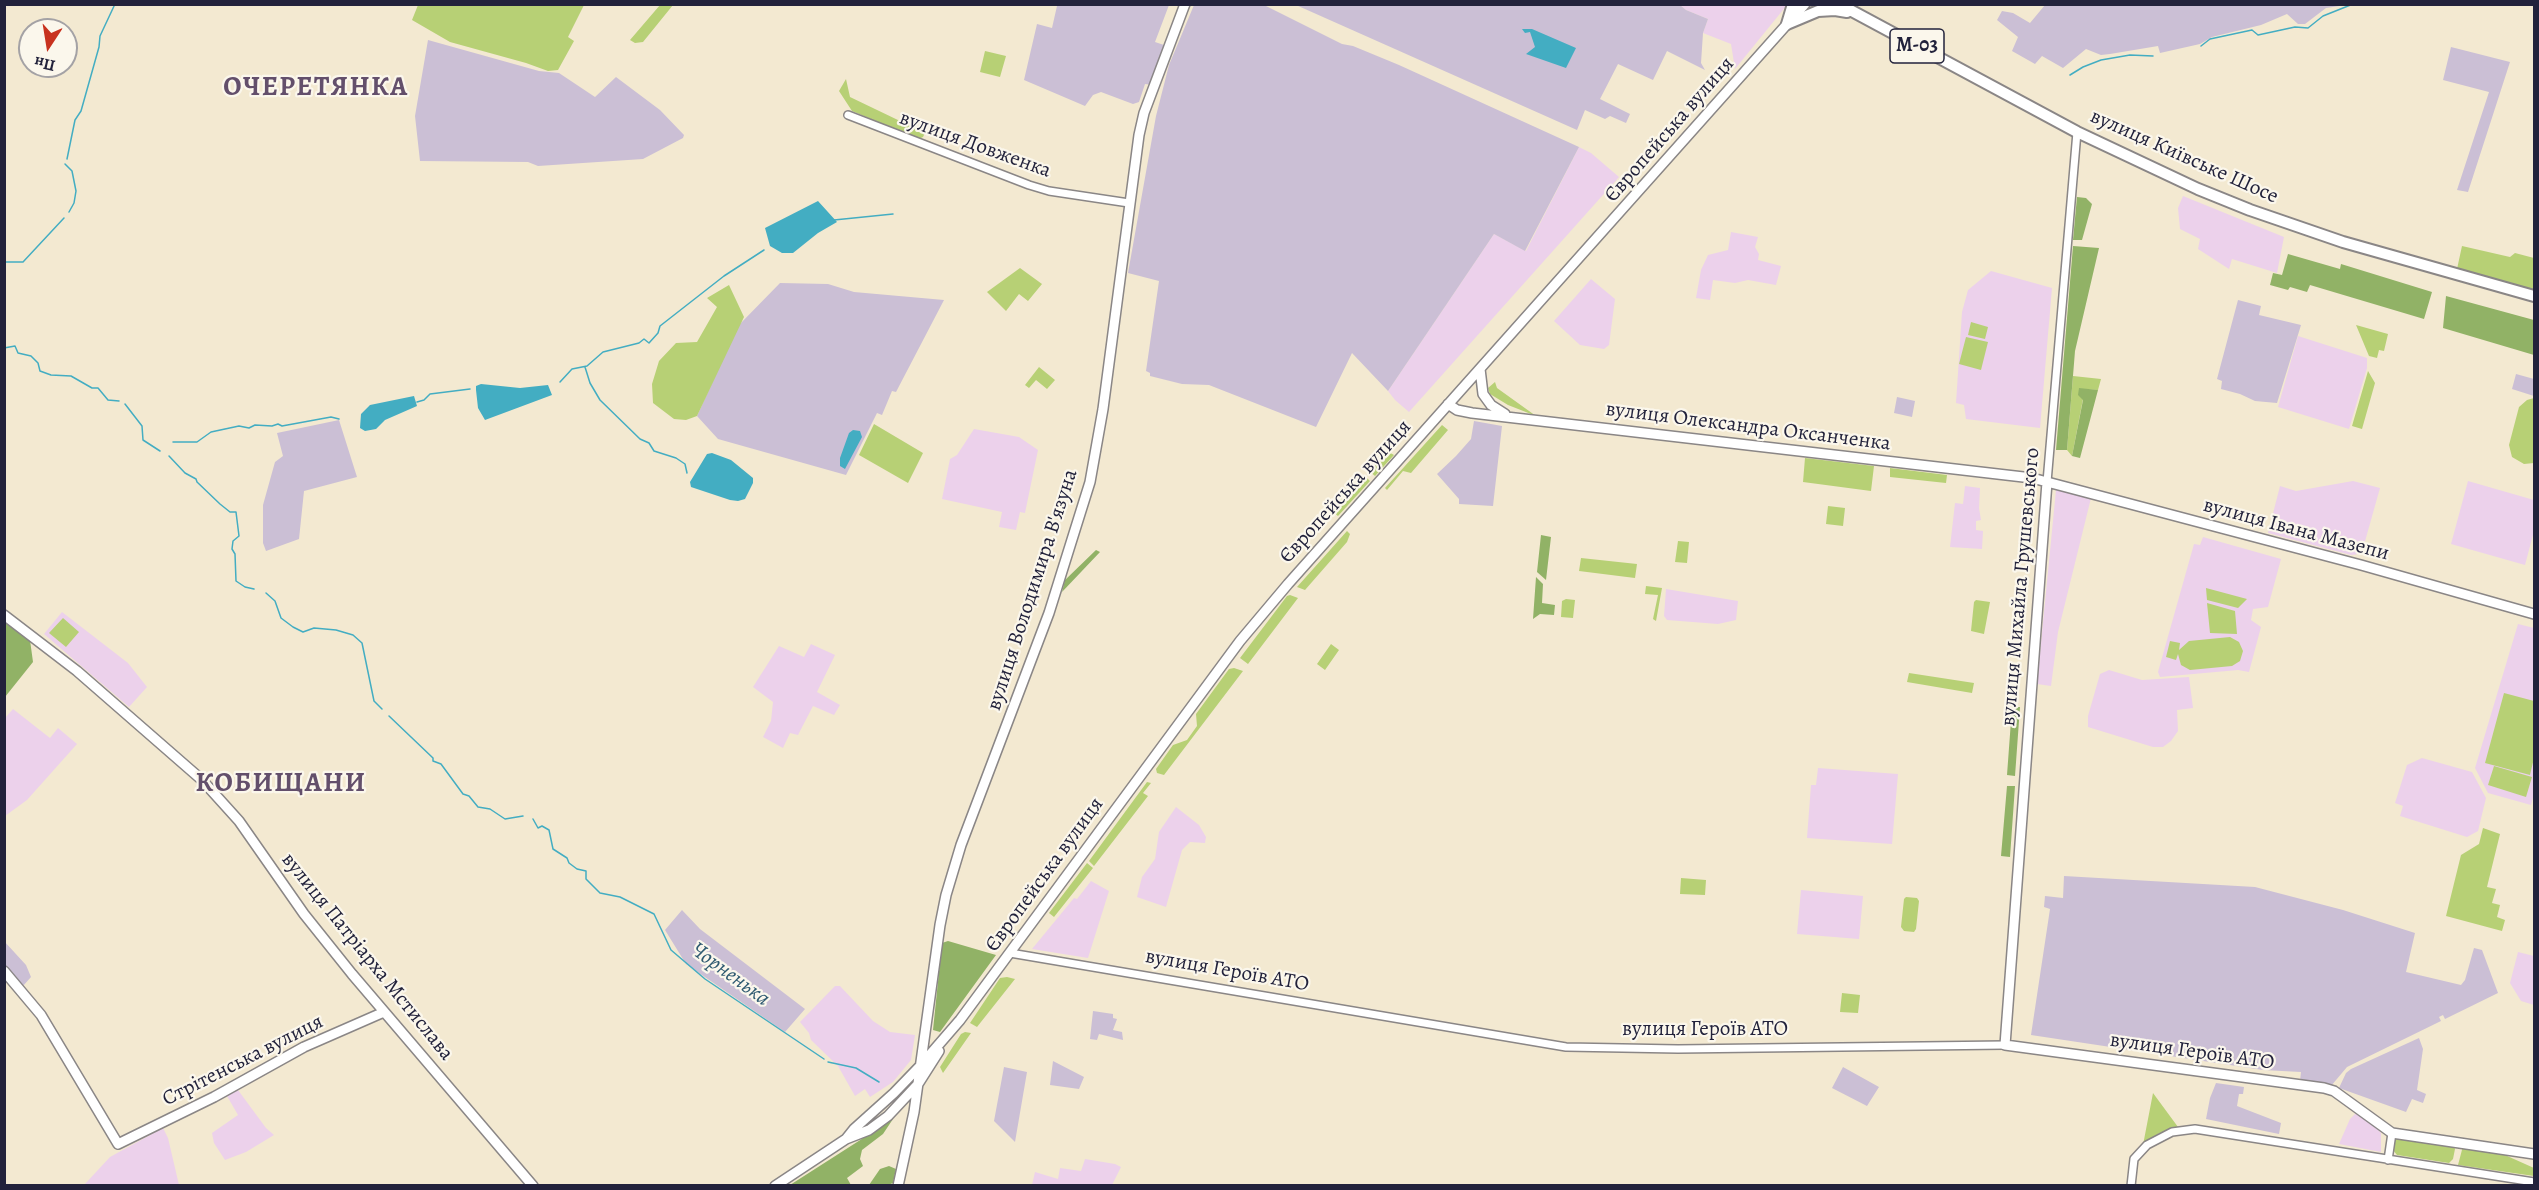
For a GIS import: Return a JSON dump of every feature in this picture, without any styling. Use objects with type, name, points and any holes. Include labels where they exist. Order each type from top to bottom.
[{"type":"highway","points":[[1787,24],[1792,4]]},
{"type":"highway","name":"вулиця Київське Шосе","points":[[1839,4],[2077,132],[2198,189],[2250,210],[2343,242],[2535,296]]},
{"type":"highway","points":[[1851,4],[1858,15]]},
{"type":"highway","points":[[1787,24],[1825,10],[1858,15]]},
{"type":"main road","name":"вулиця Володимира В'язуна","points":[[898,1185],[914,1112],[940,925],[950,881],[1049,613],[1090,482],[1103,409],[1129,203],[1144,113],[1185,4]]},
{"type":"main road","name":"Європейська вулиця","points":[[846,1139],[921,1065],[950,1032],[1240,641],[1342,522],[1805,4]]},
{"type":"main road","points":[[1480,369],[1480,387],[1485,399],[1498,411],[1513,418]]},
{"type":"main road","name":"вулиця Олександра Оксанченка","points":[[1448,404],[1456,410],[1513,418],[1822,453],[2047,482]]},
{"type":"main road","name":"вулиця Івана Мазепи","points":[[2047,482],[2361,565],[2535,614]]},
{"type":"main road","name":"вулиця Михайла Грушевського","points":[[2005,1045],[2047,482]]},
{"type":"main road","name":"вулиця Патріарха Мстислава","points":[[4,615],[76,671],[202,780],[239,820],[304,914],[384,1012],[533,1185]]},
{"type":"main road","name":"Стрітенська вулиця","points":[[4,971],[41,1015],[118,1144],[214,1097],[304,1047],[384,1012]]},
{"type":"main road","name":"Європейська вулиця","points":[[775,1185],[846,1139],[869,1130],[888,1116],[918,1084],[950,1032]]},
{"type":"main road","name":"вулиця Героїв АТО","points":[[2005,1045],[2334,1090],[2392,1133],[2535,1154]]},
{"type":"main road","points":[[2515,1151],[2535,1162]]},
{"type":"street","name":"вулиця Довженка","points":[[848,115],[1029,185],[1049,191],[1129,203]]},
{"type":"street","name":"вулиця Михайла Грушевського","points":[[2047,482],[2077,132]]},
{"type":"street","name":"вулиця Героїв АТО","points":[[1010,953],[1566,1047],[1846,1048],[2005,1045]]},
{"type":"street","points":[[2131,1185],[2134,1159],[2146,1145],[2181,1129],[2195,1129],[2535,1182]]},
{"type":"street","points":[[2388,1160],[2392,1133]]},
{"type":"shaded area","points":[[1052,5],[1169,5],[1155,42],[1167,46],[1153,85],[1145,84],[1139,102],[1133,104],[1101,92],[1093,95],[1085,106],[1024,80],[1037,24],[1052,28],[1057,6]]},
{"type":"shaded area","points":[[1194,5],[1264,5],[1342,44],[1353,46],[1399,65],[1579,147],[1525,251],[1494,234],[1388,391],[1352,353],[1316,427],[1209,385],[1182,384],[1150,376],[1150,373],[1146,371],[1159,281],[1128,273],[1156,116],[1169,65]]},
{"type":"shaded area","points":[[1296,5],[1680,5],[1708,19],[1703,33],[1701,63],[1705,70],[1667,51],[1653,80],[1618,64],[1600,99],[1630,114],[1626,123],[1610,116],[1605,119],[1585,110],[1577,130]]},
{"type":"shaded area","points":[[1680,5],[1787,5],[1735,69],[1731,44],[1703,33],[1708,19]]},
{"type":"shaded area","points":[[2045,5],[2346,5],[2326,8],[2305,24],[2298,24],[2287,14],[2261,25],[2212,37],[2200,44],[2160,53],[2158,46],[2101,55],[2086,49],[2063,68],[2042,56],[2035,64],[2012,51],[2018,37],[1997,20],[2002,11],[2013,13],[2030,23]]},
{"type":"shaded area","points":[[428,40],[539,71],[559,73],[595,97],[616,77],[660,110],[684,135],[683,138],[643,159],[538,166],[528,162],[420,161],[415,116]]},
{"type":"shaded area","points":[[2451,47],[2510,62],[2468,192],[2457,190],[2489,92],[2443,80]]},
{"type":"shaded area","points":[[1579,147],[1591,153],[1619,177],[1409,412],[1388,391],[1494,234],[1526,251]]},
{"type":"shaded area","points":[[2183,196],[2284,237],[2277,273],[2232,259],[2229,269],[2198,249],[2200,239],[2180,229],[2178,208]]},
{"type":"shaded area","points":[[1731,232],[1758,237],[1755,247],[1759,254],[1758,260],[1781,266],[1776,285],[1748,280],[1735,283],[1713,280],[1710,300],[1696,298],[1701,270],[1708,255],[1728,250]]},
{"type":"shaded area","points":[[1991,271],[2052,288],[2040,428],[1966,419],[1964,405],[1956,403],[1962,312],[1968,290]]},
{"type":"shaded area","points":[[1591,279],[1615,299],[1609,345],[1604,349],[1580,345],[1554,321]]},
{"type":"shaded area","points":[[780,283],[828,284],[854,292],[944,300],[896,392],[892,391],[882,415],[877,413],[846,475],[718,439],[697,416],[738,326]]},
{"type":"shaded area","points":[[2238,300],[2261,306],[2259,315],[2301,325],[2277,403],[2255,401],[2221,389],[2222,381],[2217,379]]},
{"type":"shaded area","points":[[2298,336],[2367,358],[2367,368],[2349,429],[2278,407]]},
{"type":"shaded area","points":[[2516,374],[2534,379],[2534,396],[2512,389]]},
{"type":"shaded area","points":[[1897,397],[1915,401],[1912,417],[1894,413]]},
{"type":"shaded area","points":[[339,420],[357,477],[304,491],[299,539],[266,551],[263,543],[263,505],[275,462],[283,456],[277,433]]},
{"type":"shaded area","points":[[1474,421],[1502,426],[1493,506],[1459,504],[1459,499],[1437,474],[1471,439]]},
{"type":"shaded area","points":[[974,429],[1019,437],[1038,450],[1025,513],[1020,512],[1016,530],[999,527],[1002,512],[942,499],[950,459],[957,455]]},
{"type":"shaded area","points":[[2353,481],[2380,488],[2362,552],[2359,554],[2351,555],[2268,533],[2280,486],[2296,491]]},
{"type":"shaded area","points":[[2468,481],[2534,500],[2534,531],[2525,565],[2451,544]]},
{"type":"shaded area","points":[[1965,486],[1980,488],[1981,520],[1976,521],[1976,530],[1983,531],[1982,549],[1950,547],[1955,503],[1963,504]]},
{"type":"shaded area","points":[[2056,490],[2091,498],[2058,632],[2051,686],[2037,684]]},
{"type":"shaded area","points":[[2203,537],[2281,559],[2268,607],[2253,609],[2251,620],[2261,627],[2249,672],[2238,670],[2160,677],[2158,672],[2194,544],[2200,545]]},
{"type":"shaded area","points":[[1666,589],[1738,601],[1736,620],[1718,624],[1667,620],[1664,616]]},
{"type":"shaded area","points":[[62,612],[128,663],[147,687],[129,707],[44,634]]},
{"type":"shaded area","points":[[2518,624],[2534,628],[2534,794],[2531,805],[2488,793],[2475,768]]},
{"type":"shaded area","points":[[811,644],[835,655],[817,692],[840,705],[834,715],[813,706],[798,735],[790,733],[783,748],[763,737],[771,721],[773,702],[753,687],[779,646],[804,657]]},
{"type":"shaded area","points":[[2109,670],[2142,680],[2189,677],[2193,708],[2177,710],[2178,731],[2171,741],[2163,747],[2153,747],[2088,727],[2088,716],[2100,674]]},
{"type":"shaded area","points":[[13,709],[50,738],[58,728],[77,744],[27,800],[5,816],[5,718]]},
{"type":"shaded area","points":[[2422,758],[2472,772],[2486,798],[2478,831],[2467,837],[2400,816],[2403,806],[2395,803],[2407,765]]},
{"type":"shaded area","points":[[1818,768],[1898,774],[1892,844],[1807,838],[1811,785],[1816,785]]},
{"type":"shaded area","points":[[1176,807],[1199,825],[1206,837],[1205,843],[1190,842],[1182,850],[1166,907],[1137,897],[1142,877],[1155,859],[1159,832]]},
{"type":"shaded area","points":[[2064,876],[2255,887],[2343,910],[2415,933],[2406,972],[2461,985],[2465,980],[2474,948],[2482,950],[2498,993],[2445,1019],[2443,1015],[2439,1017],[2441,1021],[2347,1067],[2331,1086],[2300,1081],[2301,1072],[2263,1070],[2031,1035],[2050,909],[2044,907],[2045,896],[2063,898]]},
{"type":"shaded area","points":[[1091,881],[1109,891],[1088,958],[1032,949],[1074,898],[1077,899]]},
{"type":"shaded area","points":[[1801,890],[1863,896],[1859,939],[1797,934]]},
{"type":"shaded area","points":[[682,910],[700,929],[805,1009],[785,1032],[686,964],[665,930]]},
{"type":"shaded area","points":[[4,941],[26,965],[31,977],[23,986],[5,966]]},
{"type":"shaded area","points":[[2518,952],[2534,956],[2534,1005],[2521,1001],[2510,983]]},
{"type":"shaded area","points":[[835,986],[840,986],[873,1021],[890,1032],[915,1035],[911,1060],[893,1082],[870,1097],[865,1089],[855,1096],[838,1066],[811,1040],[809,1033],[800,1022]]},
{"type":"shaded area","points":[[1093,1011],[1113,1014],[1113,1018],[1117,1019],[1113,1030],[1122,1032],[1123,1040],[1099,1034],[1097,1040],[1090,1039]]},
{"type":"shaded area","points":[[2419,1038],[2423,1049],[2417,1090],[2426,1094],[2423,1103],[2412,1099],[2406,1112],[2339,1088],[2346,1073],[2351,1069]]},
{"type":"shaded area","points":[[1053,1061],[1084,1077],[1079,1089],[1050,1085]]},
{"type":"shaded area","points":[[1004,1067],[1027,1072],[1015,1142],[994,1121]]},
{"type":"shaded area","points":[[1843,1067],[1879,1087],[1867,1106],[1832,1088]]},
{"type":"shaded area","points":[[2216,1083],[2244,1087],[2243,1094],[2239,1094],[2237,1106],[2281,1123],[2279,1134],[2206,1119]]},
{"type":"shaded area","points":[[238,1090],[266,1128],[274,1135],[246,1152],[225,1160],[214,1143],[212,1133],[238,1115],[227,1096]]},
{"type":"shaded area","points":[[2355,1114],[2365,1116],[2381,1133],[2381,1152],[2339,1144],[2350,1119]]},
{"type":"shaded area","points":[[163,1128],[168,1138],[179,1185],[84,1185],[110,1157]]},
{"type":"shaded area","points":[[1085,1159],[1121,1167],[1112,1185],[1032,1185],[1035,1172],[1058,1179],[1060,1168],[1081,1171]]},
{"type":"green space","points":[[418,4],[584,5],[568,37],[574,41],[558,70],[548,71],[450,42],[412,20]]},
{"type":"green space","points":[[660,5],[673,5],[643,42],[635,43],[630,40]]},
{"type":"green space","points":[[985,51],[1006,56],[1000,77],[980,72]]},
{"type":"green space","points":[[846,79],[850,97],[925,133],[923,137],[919,139],[852,111],[839,91]]},
{"type":"green space","points":[[2077,197],[2086,198],[2092,204],[2082,240],[2073,240]]},
{"type":"green space","points":[[2073,246],[2099,248],[2075,351],[2067,450],[2056,450]]},
{"type":"green space","points":[[2462,246],[2510,257],[2515,253],[2534,258],[2534,290],[2457,269]]},
{"type":"green space","points":[[2288,254],[2340,269],[2341,264],[2432,292],[2424,319],[2310,285],[2307,292],[2270,285],[2273,273],[2282,275]]},
{"type":"green space","points":[[1020,268],[1042,284],[1028,301],[1019,294],[1006,311],[987,292]]},
{"type":"green space","points":[[729,285],[744,317],[697,416],[686,420],[674,419],[653,403],[652,384],[659,361],[676,343],[697,342],[717,307],[707,298]]},
{"type":"green space","points":[[2446,296],[2534,320],[2534,355],[2443,328]]},
{"type":"green space","points":[[1971,322],[1988,327],[1985,339],[1968,335]]},
{"type":"green space","points":[[2356,325],[2388,334],[2384,351],[2379,350],[2377,358],[2369,356]]},
{"type":"green space","points":[[1966,337],[1988,342],[1981,370],[1959,364]]},
{"type":"green space","points":[[1039,367],[1055,380],[1047,389],[1036,380],[1029,388],[1025,385]]},
{"type":"green space","points":[[2368,371],[2375,383],[2362,429],[2352,426]]},
{"type":"green space","points":[[2073,376],[2101,379],[2098,390],[2079,389],[2083,399],[2072,456],[2067,450]]},
{"type":"green space","points":[[1495,382],[1497,388],[1536,416],[1508,405],[1490,394],[1488,388]]},
{"type":"green space","points":[[2079,388],[2098,390],[2080,458],[2072,456],[2083,400],[2078,395]]},
{"type":"green space","points":[[2534,398],[2534,463],[2524,464],[2512,457],[2509,445],[2519,407],[2527,400]]},
{"type":"green space","points":[[874,424],[923,453],[908,483],[859,455]]},
{"type":"green space","points":[[1442,425],[1448,430],[1411,473],[1403,471],[1387,490],[1385,488]]},
{"type":"green space","points":[[1385,450],[1394,455],[1375,476],[1368,470]]},
{"type":"green space","points":[[1805,458],[1874,466],[1871,491],[1803,482]]},
{"type":"green space","points":[[1890,468],[1947,475],[1946,483],[1890,477]]},
{"type":"green space","points":[[1364,475],[1370,481],[1338,516],[1331,510]]},
{"type":"green space","points":[[1828,506],[1845,508],[1843,526],[1826,524]]},
{"type":"green space","points":[[1347,531],[1350,534],[1347,542],[1305,590],[1297,587]]},
{"type":"green space","points":[[1541,535],[1551,537],[1546,580],[1537,572]]},
{"type":"green space","points":[[1678,541],[1689,542],[1687,563],[1675,562]]},
{"type":"green space","points":[[1096,550],[1100,552],[1062,592],[1065,580]]},
{"type":"green space","points":[[1581,558],[1637,564],[1635,578],[1579,571]]},
{"type":"green space","points":[[1536,577],[1543,584],[1542,603],[1555,605],[1554,615],[1540,614],[1533,619]]},
{"type":"green space","points":[[1646,586],[1662,588],[1656,621],[1653,619],[1658,595],[1645,594]]},
{"type":"green space","points":[[2206,588],[2247,599],[2238,608],[2207,600]]},
{"type":"green space","points":[[1290,595],[1298,598],[1248,664],[1240,658]]},
{"type":"green space","points":[[1575,600],[1573,618],[1561,617],[1562,601]]},
{"type":"green space","points":[[1976,600],[1990,602],[1984,634],[1971,631]]},
{"type":"green space","points":[[2207,603],[2235,611],[2237,634],[2210,633]]},
{"type":"green space","points":[[63,618],[79,632],[66,647],[49,633]]},
{"type":"green space","points":[[5,621],[30,640],[33,662],[5,697]]},
{"type":"green space","points":[[2230,637],[2239,642],[2243,651],[2240,661],[2232,666],[2190,670],[2181,665],[2178,654],[2176,660],[2166,657],[2170,641],[2180,643],[2179,650],[2189,641]]},
{"type":"green space","points":[[1331,644],[1339,650],[1325,670],[1317,664]]},
{"type":"green space","points":[[1229,669],[1243,671],[1164,775],[1157,773],[1156,769],[1173,745],[1187,740],[1197,726],[1196,714]]},
{"type":"green space","points":[[1909,673],[1974,683],[1972,693],[1907,682]]},
{"type":"green space","points":[[2504,693],[2534,701],[2534,758],[2530,775],[2485,763]]},
{"type":"green space","points":[[2012,707],[2020,707],[2015,776],[2007,775]]},
{"type":"green space","points":[[2494,766],[2532,777],[2526,797],[2488,785]]},
{"type":"green space","points":[[1147,782],[1151,783],[1143,793],[1148,796],[1094,866],[1089,861]]},
{"type":"green space","points":[[2007,786],[2015,786],[2010,857],[2001,856]]},
{"type":"green space","points":[[2483,828],[2500,834],[2487,887],[2496,889],[2492,903],[2500,905],[2497,917],[2505,920],[2502,931],[2446,916],[2461,855],[2479,844]]},
{"type":"green space","points":[[1087,863],[1093,868],[1054,917],[1049,913]]},
{"type":"green space","points":[[1681,878],[1706,880],[1705,895],[1680,894]]},
{"type":"green space","points":[[1906,897],[1917,898],[1919,901],[1914,932],[1904,931],[1901,927]]},
{"type":"green space","points":[[948,941],[996,955],[940,1032],[933,1030],[942,943]]},
{"type":"green space","points":[[1000,978],[1015,979],[977,1027],[970,1023]]},
{"type":"green space","points":[[1842,993],[1860,995],[1858,1013],[1840,1012]]},
{"type":"green space","points":[[971,1033],[943,1073],[940,1067],[961,1034]]},
{"type":"green space","points":[[2153,1093],[2178,1127],[2158,1134],[2143,1145]]},
{"type":"green space","points":[[893,1119],[883,1134],[862,1150],[860,1159],[863,1166],[847,1178],[851,1185],[790,1185]]},
{"type":"green space","points":[[2399,1137],[2453,1145],[2455,1149],[2453,1159],[2449,1163],[2397,1155],[2393,1150],[2395,1140]]},
{"type":"green space","points":[[2463,1146],[2496,1151],[2534,1168],[2534,1176],[2458,1165]]},
{"type":"green space","points":[[889,1166],[896,1169],[893,1183],[869,1185],[880,1169]]},
{"type":"water","points":[[1522,29],[1532,29],[1576,48],[1566,68],[1526,54],[1535,47],[1530,32],[1525,33]]},
{"type":"water","points":[[818,201],[837,222],[818,233],[793,253],[782,253],[770,246],[765,228]]},
{"type":"water","points":[[481,384],[520,388],[548,385],[552,395],[485,420],[478,408],[476,390],[476,386]]},
{"type":"water","points":[[414,396],[417,406],[385,420],[376,429],[365,431],[360,428],[361,414],[370,405]]},
{"type":"water","points":[[853,430],[860,431],[862,437],[845,469],[840,466],[840,458],[849,433]]},
{"type":"water","points":[[712,453],[731,460],[753,478],[745,499],[730,500],[691,487],[690,482],[707,454]]},
{"type":"waterway","name":"ОЧЕРЕТЯНКА","points":[[67,159],[75,120],[81,111],[100,36],[115,4]]},
{"type":"waterway","points":[[2201,46],[2210,39],[2252,30],[2258,35],[2295,27],[2308,28],[2323,16],[2353,4]]},
{"type":"waterway","points":[[2070,75],[2101,60],[2130,55],[2153,56]]},
{"type":"waterway","name":"ОЧЕРЕТЯНКА","points":[[65,164],[72,171],[76,191],[74,203],[69,212]]},
{"type":"waterway","points":[[834,220],[893,214]]},
{"type":"waterway","name":"ОЧЕРЕТЯНКА","points":[[4,262],[23,262],[64,218]]},
{"type":"waterway","points":[[560,382],[572,369],[587,366],[603,352],[639,343],[644,339],[649,343],[658,333],[660,326],[724,276],[764,250]]},
{"type":"waterway","name":"Чорненька","points":[[4,348],[15,346],[18,353],[31,356],[38,363],[40,371],[51,375],[71,376],[92,388],[98,388],[108,400],[119,401]]},
{"type":"waterway","points":[[585,367],[590,383],[600,400],[640,439],[649,443],[654,451],[676,458],[685,464],[687,473]]},
{"type":"waterway","points":[[417,402],[424,400],[430,394],[470,389]]},
{"type":"waterway","name":"Чорненька","points":[[125,404],[142,426],[143,440],[160,451]]},
{"type":"waterway","points":[[173,442],[197,442],[211,432],[239,426],[249,428],[255,425],[278,424],[282,426],[331,417],[339,419]]},
{"type":"waterway","name":"Чорненька","points":[[169,456],[220,504],[230,512],[236,512],[239,536],[233,541],[232,549],[235,554],[236,581],[245,587],[254,589]]},
{"type":"waterway","name":"Чорненька","points":[[266,593],[275,601],[281,618],[293,627],[303,632],[314,628],[336,630],[353,635],[362,643],[374,701],[382,709]]},
{"type":"waterway","name":"Чорненька","points":[[389,716],[433,758],[433,761],[441,764],[463,794],[469,796],[478,807],[490,809],[505,819],[523,816]]},
{"type":"waterway","name":"Чорненька","points":[[533,819],[538,828],[542,826],[549,830],[553,849],[567,858],[569,863],[577,869],[586,871],[586,879],[600,893],[620,897],[654,914],[671,950],[705,979],[824,1059]]},
{"type":"waterway","name":"Чорненька","points":[[828,1062],[856,1068],[879,1082]]},
{"type":"district","name":"ОЧЕРЕТЯНКА","points":[[316,88]]},
{"type":"district","name":"КОБИЩАНИ","points":[[281,784]]}]
